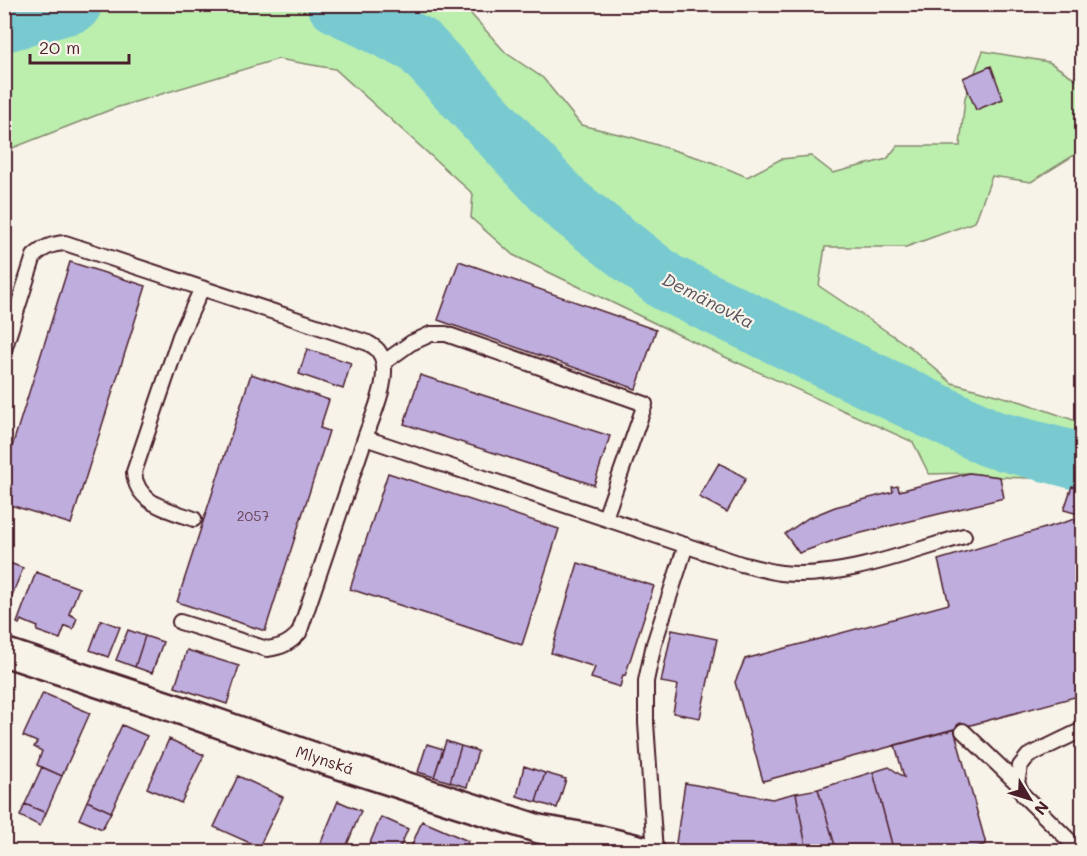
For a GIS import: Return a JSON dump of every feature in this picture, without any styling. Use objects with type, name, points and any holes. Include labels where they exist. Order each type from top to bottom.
[{"type":"street","name":"Mlynská","points":[[4,652],[321,759],[539,829],[653,852]]},
{"type":"lane","points":[[4,350],[34,256],[43,248],[65,243],[368,343],[379,352],[385,379],[299,633],[291,643],[280,648],[267,649],[180,622]]},
{"type":"lane","points":[[194,519],[160,507],[148,500],[140,492],[135,482],[134,472],[180,336],[202,288]]},
{"type":"lane","points":[[383,363],[411,342],[431,334],[446,334],[645,404],[605,518]]},
{"type":"lane","points":[[365,438],[741,564],[781,573],[842,571],[964,536]]},
{"type":"lane","points":[[653,852],[646,681],[657,635],[686,545]]},
{"type":"lane","points":[[1017,783],[1020,766],[1028,756],[1083,730]]},
{"type":"lane","points":[[963,731],[1017,783],[1023,795],[1081,852]]},
{"type":"green space","points":[[5,5],[463,5],[506,53],[543,78],[581,125],[631,137],[709,161],[747,177],[781,159],[811,156],[833,173],[887,159],[897,146],[960,146],[965,98],[983,51],[1049,62],[1082,83],[1082,153],[1076,154],[1031,182],[992,176],[975,222],[906,247],[825,247],[819,286],[910,347],[952,383],[1022,402],[1082,423],[1082,480],[1000,477],[969,473],[929,474],[913,442],[723,356],[513,255],[471,218],[473,194],[335,69],[278,59],[115,108],[5,151]]},
{"type":"building","points":[[991,66],[1003,99],[976,110],[963,78]]},
{"type":"building","points":[[459,261],[656,330],[636,389],[438,320]]},
{"type":"building","points":[[70,262],[146,286],[71,524],[4,503],[4,472]]},
{"type":"building","points":[[307,349],[351,363],[343,389],[299,374]]},
{"type":"building","points":[[251,374],[329,400],[320,428],[329,431],[265,631],[177,602]]},
{"type":"building","points":[[420,375],[610,436],[594,485],[404,424]]},
{"type":"building","points":[[719,463],[746,478],[727,512],[699,497]]},
{"type":"building","points":[[388,473],[559,529],[522,645],[350,589]]},
{"type":"building","points":[[969,473],[1000,477],[1004,498],[841,538],[799,553],[785,534],[808,518],[835,507],[893,492],[892,487],[898,486],[899,491]]},
{"type":"building","points":[[1072,486],[1082,490],[1082,515],[1064,510]]},
{"type":"building","points":[[1082,517],[1082,695],[763,781],[735,682],[745,659],[949,604],[938,560]]},
{"type":"building","points":[[4,561],[23,568],[11,598],[4,596]]},
{"type":"building","points":[[578,563],[654,586],[620,687],[591,678],[595,667],[551,653]]},
{"type":"building","points":[[36,572],[79,588],[69,614],[77,618],[73,629],[65,626],[60,639],[37,631],[38,627],[21,620],[19,624],[17,623]]},
{"type":"building","points":[[101,620],[120,627],[108,657],[90,650]]},
{"type":"building","points":[[128,630],[145,636],[135,667],[116,660]]},
{"type":"building","points":[[672,630],[717,639],[700,718],[673,713],[678,685],[661,682]]},
{"type":"building","points":[[145,636],[163,642],[152,673],[135,667]]},
{"type":"building","points":[[187,650],[239,666],[227,704],[175,687]]},
{"type":"building","points":[[43,693],[90,713],[62,776],[37,765],[42,751],[34,747],[37,742],[23,736]]},
{"type":"building","points":[[122,725],[147,736],[111,812],[87,801]]},
{"type":"building","points":[[954,729],[986,844],[963,852],[894,852],[873,772],[889,767],[904,777],[895,745]]},
{"type":"building","points":[[169,739],[204,755],[181,803],[147,788]]},
{"type":"building","points":[[446,741],[461,746],[450,782],[434,777]]},
{"type":"building","points":[[427,744],[443,749],[434,777],[418,772]]},
{"type":"building","points":[[461,746],[478,751],[467,787],[450,782]]},
{"type":"building","points":[[524,766],[545,773],[536,802],[517,796]]},
{"type":"building","points":[[42,767],[62,776],[46,813],[25,804]]},
{"type":"building","points":[[873,772],[894,852],[837,852],[818,789]]},
{"type":"building","points":[[545,773],[566,779],[557,808],[536,802]]},
{"type":"building","points":[[238,776],[283,797],[259,847],[214,827]]},
{"type":"building","points":[[685,783],[772,799],[796,793],[807,852],[682,852],[676,843]]},
{"type":"building","points":[[818,789],[837,852],[807,852],[796,793]]},
{"type":"building","points":[[87,801],[111,812],[102,829],[79,819]]},
{"type":"building","points":[[338,801],[361,811],[344,852],[317,852]]},
{"type":"building","points":[[25,804],[46,813],[40,826],[20,816]]},
{"type":"building","points":[[381,817],[408,829],[398,852],[366,852]]},
{"type":"building","points":[[422,821],[468,841],[464,852],[409,852]]},
{"type":"waterway","name":"Demänovka","points":[[4,23],[73,4]]},
{"type":"waterway","name":"Demänovka","points":[[336,4],[418,45],[565,203],[666,282],[992,439],[1082,462]]}]
